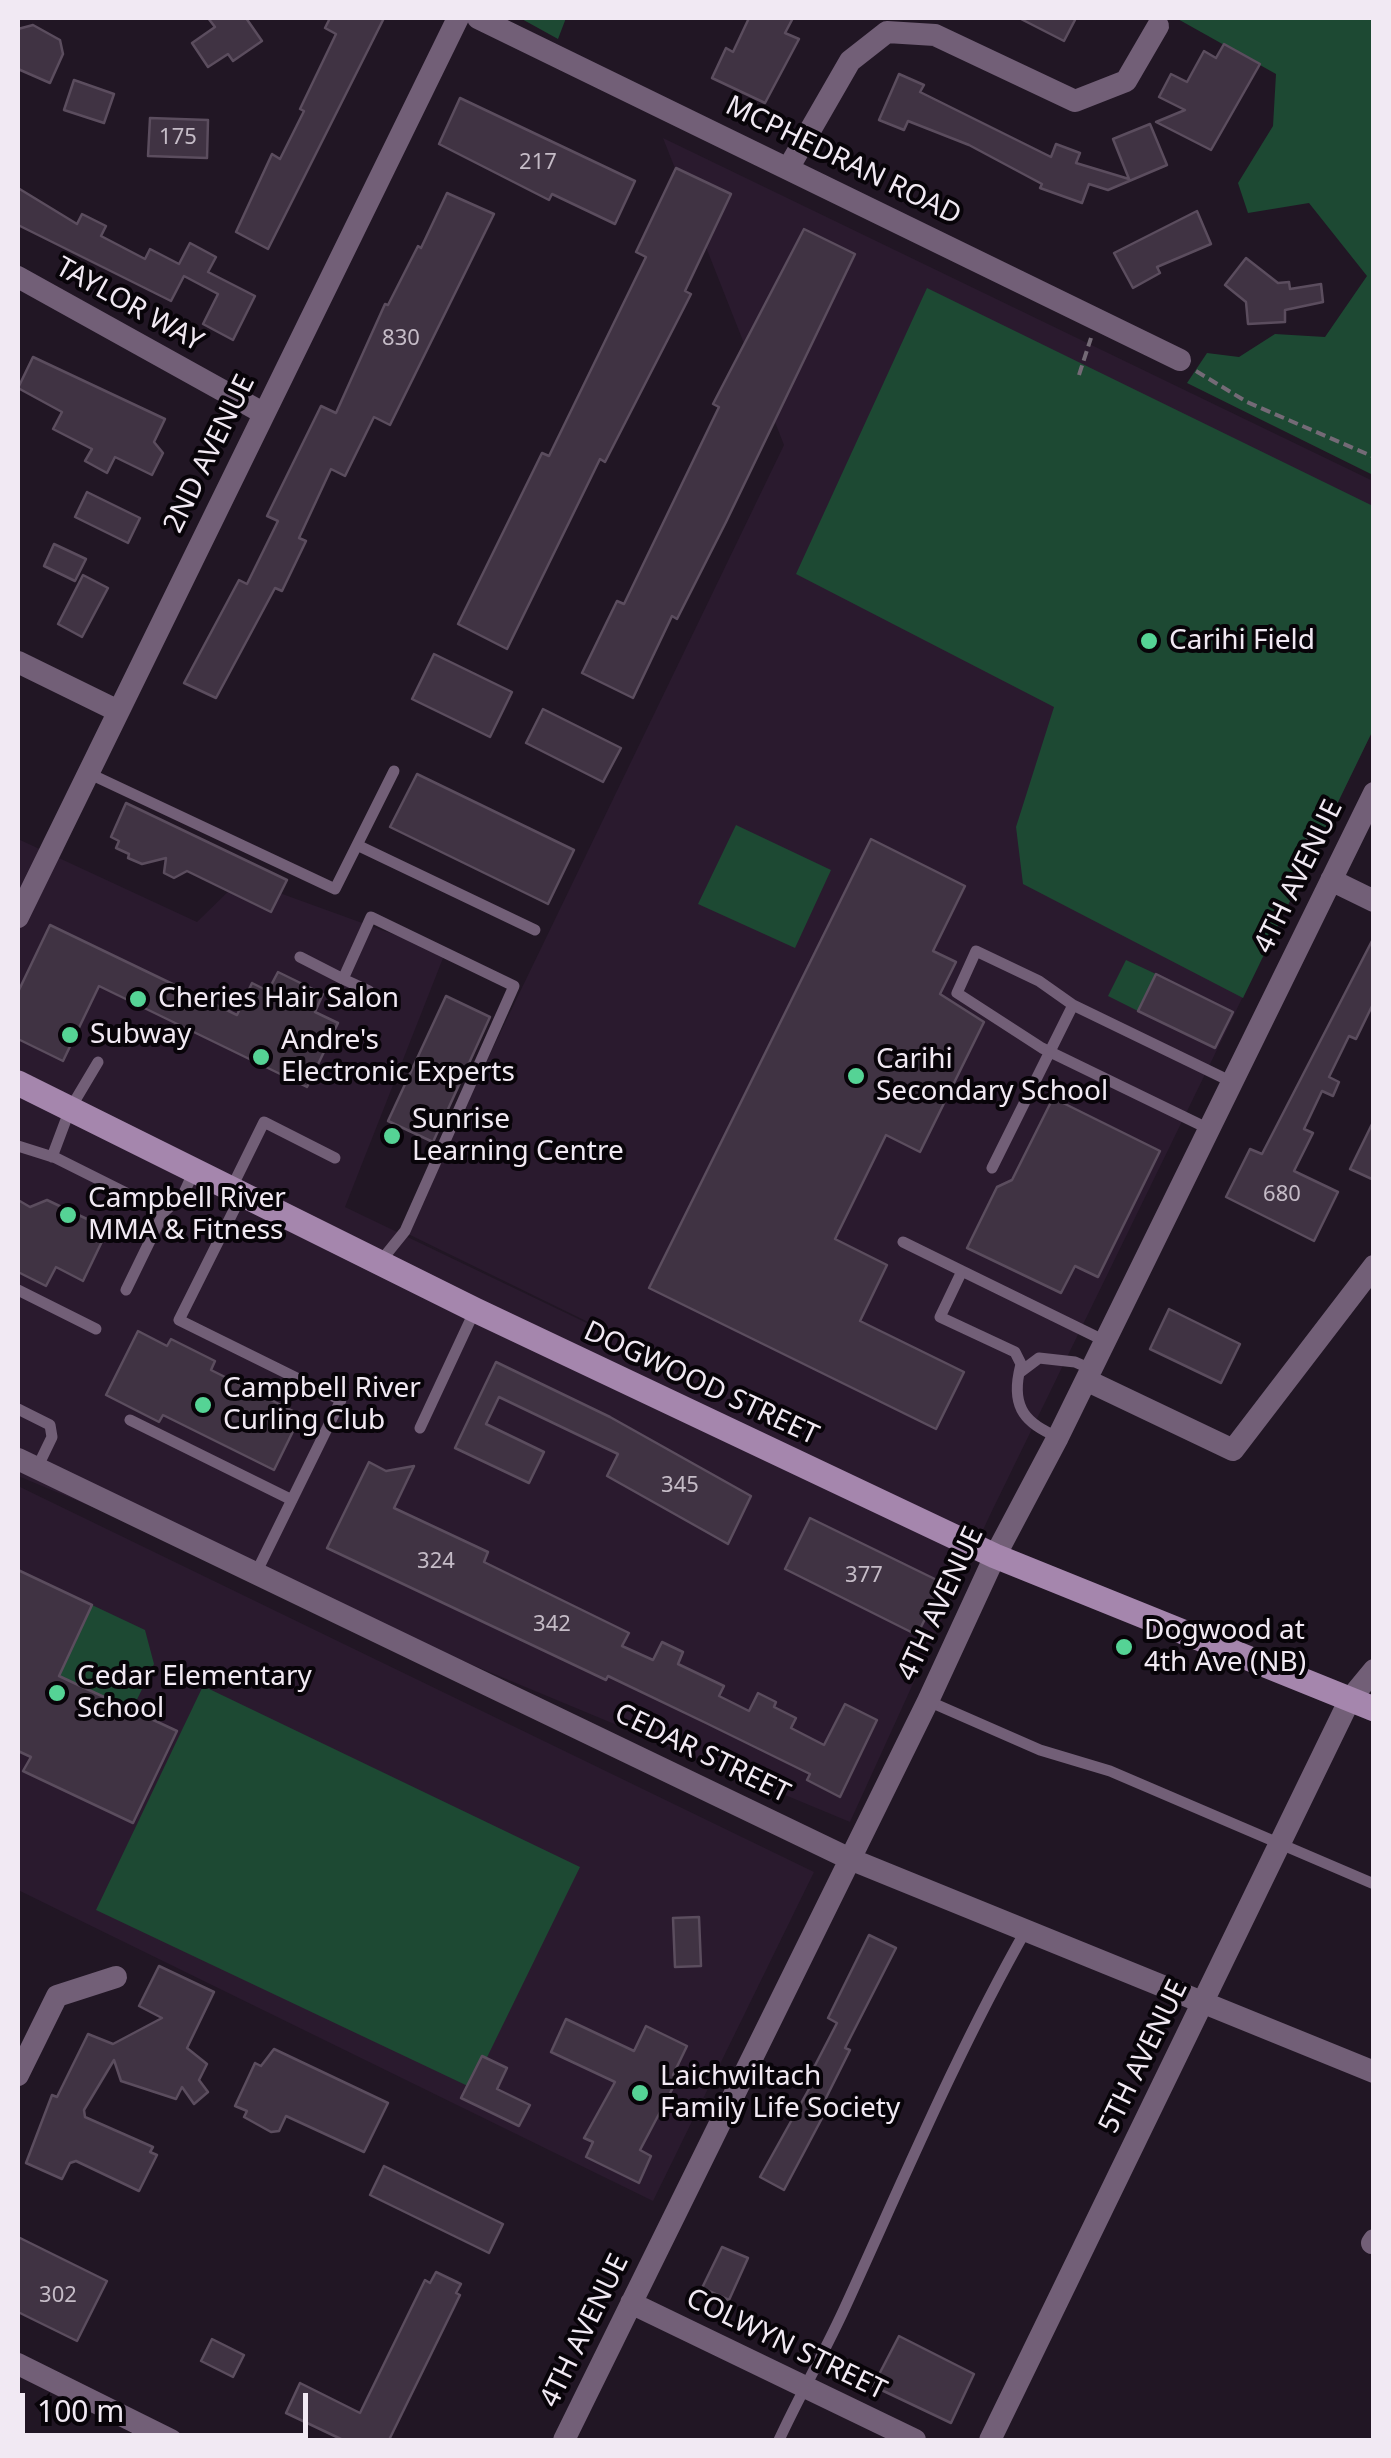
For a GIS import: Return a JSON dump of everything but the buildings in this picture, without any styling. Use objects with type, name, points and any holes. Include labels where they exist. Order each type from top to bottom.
[{"type":"main road","name":"DOGWOOD STREET","points":[[18,1082],[475,1310],[995,1556],[1361,1704]]},
{"type":"street","name":"2ND AVENUE","points":[[18,917],[458,18]]},
{"type":"street","name":"MCPHEDRAN ROAD","points":[[478,18],[1180,360]]},
{"type":"street","points":[[790,167],[850,61],[887,32],[936,36],[1075,101],[1126,82],[1158,26]]},
{"type":"street","name":"TAYLOR WAY","points":[[18,277],[263,413]]},
{"type":"street","points":[[18,662],[118,711]]},
{"type":"street","name":"4TH AVENUE","points":[[564,2440],[928,1702],[995,1556],[1058,1437],[1374,794]]},
{"type":"street","points":[[1331,880],[1374,901]]},
{"type":"street","points":[[1088,1375],[1233,1450],[1374,1266]]},
{"type":"street","name":"CEDAR STREET","points":[[27,1463],[850,1858],[1374,2072]]},
{"type":"street","name":"5TH AVENUE","points":[[990,2440],[1282,1844],[1361,1704],[1374,1670]]},
{"type":"street","points":[[18,2075],[57,1996],[116,1977]]},
{"type":"street","name":"COLWYN STREET","points":[[631,2304],[916,2440]]},
{"type":"street","points":[[18,2364],[171,2440]]},
{"type":"lane","points":[[88,772],[335,890],[394,771]]},
{"type":"lane","points":[[357,845],[535,930]]},
{"type":"lane","points":[[343,978],[372,918],[514,986],[405,1230],[380,1262]]},
{"type":"lane","points":[[1209,1129],[1005,1027],[957,993],[976,951],[1039,982],[1073,1005],[1232,1082]]},
{"type":"lane","points":[[300,957],[369,991]]},
{"type":"lane","points":[[992,1168],[1073,1005]]},
{"type":"lane","points":[[52,1157],[70,1109],[98,1062]]},
{"type":"lane","points":[[256,1573],[341,1400],[178,1320],[264,1122],[335,1158]]},
{"type":"lane","points":[[18,1146],[52,1157],[164,1212]]},
{"type":"lane","points":[[126,1290],[164,1212],[183,1195],[194,1171]]},
{"type":"lane","points":[[904,1242],[1105,1340]]},
{"type":"lane","points":[[962,1271],[940,1317],[1015,1352],[1021,1364],[1014,1396],[1022,1415],[1058,1437]]},
{"type":"lane","points":[[18,1290],[96,1328]]},
{"type":"lane","points":[[420,1428],[475,1310]]},
{"type":"lane","points":[[1019,1373],[1038,1358],[1075,1362],[1088,1375]]},
{"type":"lane","points":[[18,1409],[50,1424],[52,1437],[27,1463]]},
{"type":"lane","points":[[130,1420],[292,1500]]},
{"type":"lane","points":[[928,1702],[1040,1750],[1110,1770],[1374,1884]]},
{"type":"lane","points":[[779,2440],[808,2389],[879,2227],[1026,1930]]},
{"type":"path","points":[[1079,375],[1097,319]]},
{"type":"path","points":[[1180,360],[1246,402],[1374,456]]},
{"type":"shaded area","name":"Carihi Secondary School","points":[[663,138],[1373,481],[1373,730],[989,1517],[850,1822],[18,1476],[18,839],[197,922],[241,879],[445,953],[345,1207],[766,1409],[404,1232],[784,445]]},
{"type":"shaded area","points":[[18,1486],[814,1872],[653,2201],[18,1890]]},
{"type":"green space","points":[[520,18],[566,18],[558,39]]},
{"type":"green space","points":[[1176,18],[1373,18],[1373,475],[1187,383],[1207,353],[1239,357],[1275,334],[1325,337],[1367,276],[1309,203],[1248,213],[1238,183],[1273,126],[1276,74]]},
{"type":"green space","name":"Carihi Field","points":[[927,288],[1373,506],[1373,730],[1243,998],[1023,884],[1016,827],[1054,707],[796,574]]},
{"type":"green space","points":[[736,825],[831,870],[795,948],[698,904]]},
{"type":"green space","points":[[1126,960],[1156,974],[1138,1011],[1108,996]]},
{"type":"green space","points":[[92,1605],[145,1630],[154,1664],[132,1710],[59,1676]]},
{"type":"green space","points":[[203,1686],[580,1867],[472,2088],[96,1910]]},
{"type":"place","name":"Carihi Field","points":[[1149,641]]},
{"type":"place","name":"Cheries Hair Salon","points":[[138,999]]},
{"type":"place","name":"Subway","points":[[70,1035]]},
{"type":"place","name":"Andre's Electronic Experts","points":[[261,1057]]},
{"type":"place","name":"Carihi Secondary School","points":[[856,1076]]},
{"type":"place","name":"Sunrise Learning Centre","points":[[392,1136]]},
{"type":"place","name":"Campbell River MMA & Fitness","points":[[68,1215]]},
{"type":"place","name":"Campbell River Curling Club","points":[[203,1405]]},
{"type":"place","name":"Dogwood at 4th Ave (NB)","points":[[1124,1647]]},
{"type":"place","name":"Cedar Elementary School","points":[[57,1693]]},
{"type":"place","name":"Laichwiltach Family Life Society","points":[[640,2093]]}]
